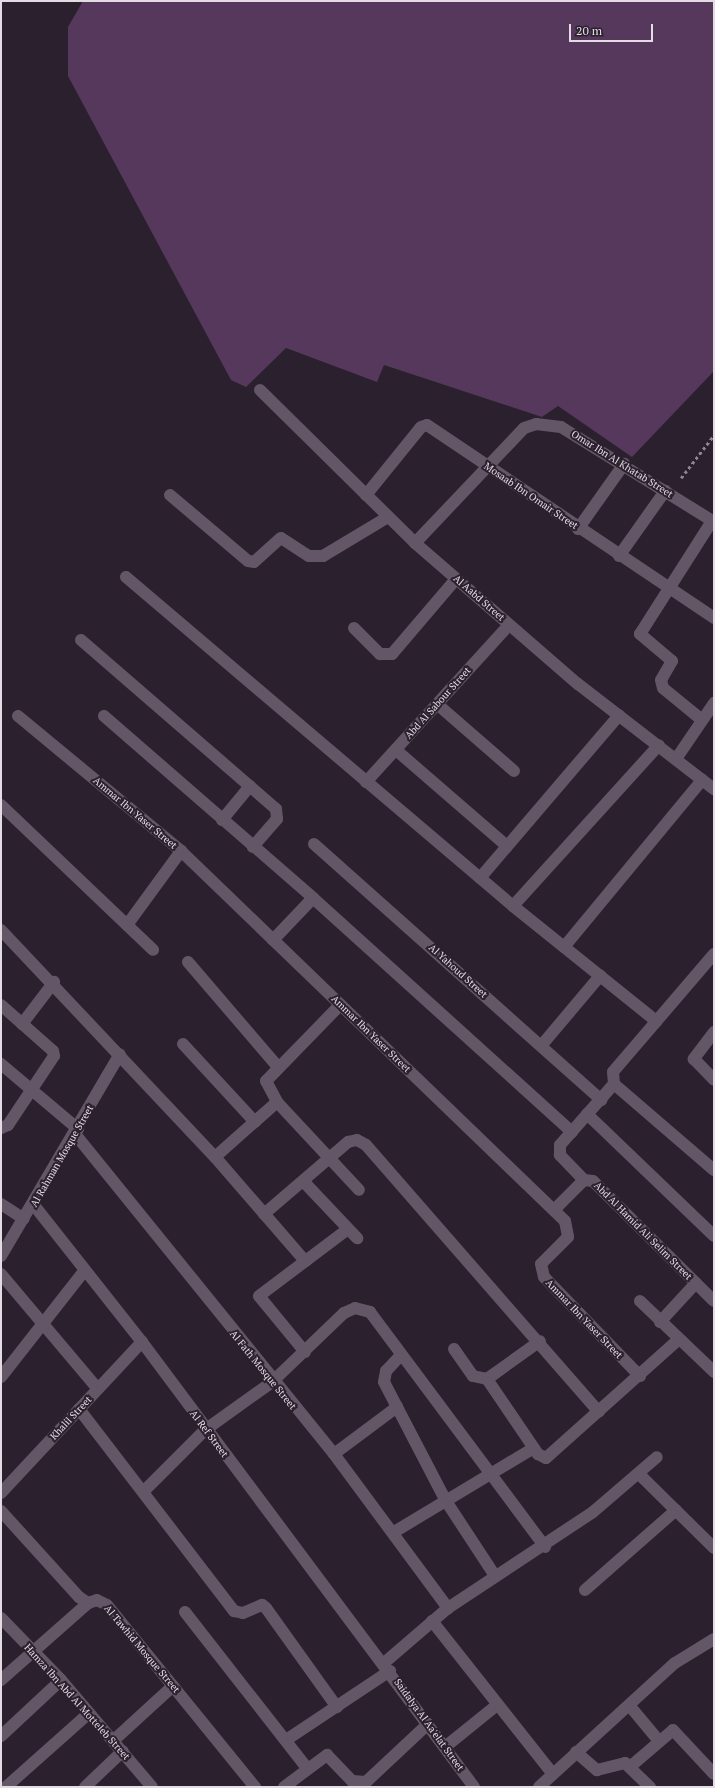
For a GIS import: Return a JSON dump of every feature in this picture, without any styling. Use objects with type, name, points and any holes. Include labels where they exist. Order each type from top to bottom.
[{"type":"street","name":"Al Aabd Street","points":[[260,390],[415,543],[510,625],[619,715],[714,789]]},
{"type":"street","name":"Omar Ibn Al Khatab Street","points":[[486,466],[524,428],[542,424],[561,427],[624,464],[713,522]]},
{"type":"street","name":"Mosaab Ibn Omair Street","points":[[366,495],[421,428],[427,425],[578,529],[714,618]]},
{"type":"street","points":[[578,529],[624,464]]},
{"type":"street","points":[[415,543],[486,466]]},
{"type":"street","points":[[619,556],[667,492]]},
{"type":"street","points":[[170,495],[248,561],[254,562],[281,538],[309,556],[323,556],[388,517]]},
{"type":"street","points":[[702,720],[662,688],[661,680],[672,661],[640,634],[667,588],[713,522]]},
{"type":"street","points":[[126,577],[513,906],[656,1021]]},
{"type":"street","points":[[354,628],[380,654],[392,654],[456,579]]},
{"type":"street","name":"Abd Al Sabour Street","points":[[366,782],[510,625]]},
{"type":"street","points":[[82,640],[250,786],[278,814],[253,847]]},
{"type":"street","points":[[676,759],[714,703]]},
{"type":"street","points":[[437,704],[514,771]]},
{"type":"street","points":[[480,878],[619,715]]},
{"type":"street","name":"Ammar Ibn Yaser Street","points":[[18,716],[181,852],[554,1210],[567,1224],[568,1237],[541,1264],[544,1277],[640,1376]]},
{"type":"street","points":[[104,716],[313,898],[572,1132]]},
{"type":"street","points":[[513,906],[658,745]]},
{"type":"street","points":[[396,750],[508,846]]},
{"type":"street","points":[[564,947],[702,780]]},
{"type":"street","points":[[222,820],[250,786]]},
{"type":"street","points":[[1,805],[153,950]]},
{"type":"street","name":"Al Yahoud Street","points":[[314,844],[601,1100]]},
{"type":"street","points":[[127,925],[181,852]]},
{"type":"street","points":[[273,940],[313,898]]},
{"type":"street","points":[[1,930],[54,982],[214,1157],[305,1261]]},
{"type":"street","points":[[584,1180],[558,1150],[614,1084],[613,1072],[714,954]]},
{"type":"street","points":[[188,962],[278,1067]]},
{"type":"street","points":[[541,1046],[600,976]]},
{"type":"street","points":[[22,1024],[54,982]]},
{"type":"street","points":[[340,1005],[266,1081],[277,1102],[359,1190]]},
{"type":"street","points":[[1,1128],[8,1125],[54,1056],[22,1024],[3,1012]]},
{"type":"street","points":[[714,1032],[694,1060],[714,1080]]},
{"type":"street","points":[[183,1044],[254,1122]]},
{"type":"street","name":"Al Rahman Mosque Street","points":[[1,1256],[76,1132],[120,1054]]},
{"type":"street","name":"Al Fath Mosque Street","points":[[1,1064],[32,1090],[76,1132],[272,1382],[334,1454],[394,1532],[448,1608]]},
{"type":"street","points":[[614,1084],[714,1170]]},
{"type":"street","points":[[214,1157],[277,1102]]},
{"type":"street","points":[[587,1114],[714,1236]]},
{"type":"street","points":[[264,1214],[348,1142],[357,1140],[366,1145],[540,1341],[599,1412]]},
{"type":"street","name":"Abd Al Hamid Ali Selim Street","points":[[554,1210],[584,1180],[593,1181],[714,1301]]},
{"type":"street","points":[[303,1181],[353,1234],[305,1261],[259,1296],[305,1352]]},
{"type":"street","points":[[1,1204],[24,1219]]},
{"type":"street","name":"Al Ref Street","points":[[33,1204],[142,1342],[205,1430],[387,1667]]},
{"type":"street","points":[[1,1377],[44,1325],[85,1270]]},
{"type":"street","points":[[1,1274],[98,1389]]},
{"type":"street","points":[[660,1322],[696,1283]]},
{"type":"street","points":[[640,1302],[678,1340],[714,1372]]},
{"type":"street","points":[[143,1492],[205,1430],[272,1382],[344,1313],[355,1308],[370,1312],[545,1547]]},
{"type":"street","points":[[454,1349],[473,1376],[487,1379],[534,1448],[546,1458],[640,1376],[678,1340]]},
{"type":"street","points":[[487,1379],[540,1341]]},
{"type":"street","name":"Khalil Street","points":[[1,1493],[142,1342]]},
{"type":"street","points":[[401,1354],[383,1376],[397,1407],[446,1501],[495,1576]]},
{"type":"street","points":[[334,1454],[397,1407]]},
{"type":"street","points":[[79,1410],[234,1611],[243,1613],[262,1605],[266,1608],[337,1707]]},
{"type":"street","points":[[394,1532],[534,1448]]},
{"type":"street","points":[[286,1740],[337,1707],[387,1667],[432,1621],[448,1608],[495,1576],[545,1547],[640,1475],[656,1457]]},
{"type":"street","points":[[640,1475],[714,1548]]},
{"type":"street","points":[[585,1590],[676,1510]]},
{"type":"street","points":[[1,1511],[79,1597],[88,1603],[1,1680]]},
{"type":"street","name":"Al Tawhid Mosque Street","points":[[88,1603],[97,1600],[107,1605],[255,1787]]},
{"type":"street","points":[[185,1612],[307,1768]]},
{"type":"street","name":"Hamza Ibn Abd Al Motteleb Street","points":[[1,1618],[61,1680],[114,1740],[152,1787]]},
{"type":"street","points":[[432,1621],[553,1774]]},
{"type":"street","points":[[539,1787],[628,1704],[675,1663],[714,1639]]},
{"type":"street","name":"Saidalya Al Aa'elat Street","points":[[387,1667],[473,1786]]},
{"type":"street","points":[[1,1736],[61,1680]]},
{"type":"street","points":[[114,1740],[173,1686]]},
{"type":"street","points":[[445,1747],[498,1704]]},
{"type":"street","points":[[628,1704],[658,1741]]},
{"type":"street","points":[[6,1787],[89,1713]]},
{"type":"street","points":[[284,1787],[307,1768],[327,1755],[333,1757],[352,1781],[366,1782],[428,1724]]},
{"type":"street","points":[[630,1766],[670,1731],[677,1731],[714,1774]]},
{"type":"street","points":[[85,1787],[123,1751]]},
{"type":"street","points":[[576,1752],[597,1770],[619,1763],[630,1766],[650,1787]]},
{"type":"path","points":[[667,492],[714,435]]},
{"type":"shaded area","points":[[83,1],[714,1],[714,371],[632,457],[558,406],[542,417],[384,365],[377,382],[286,348],[246,387],[231,380],[68,76],[68,27]]}]
